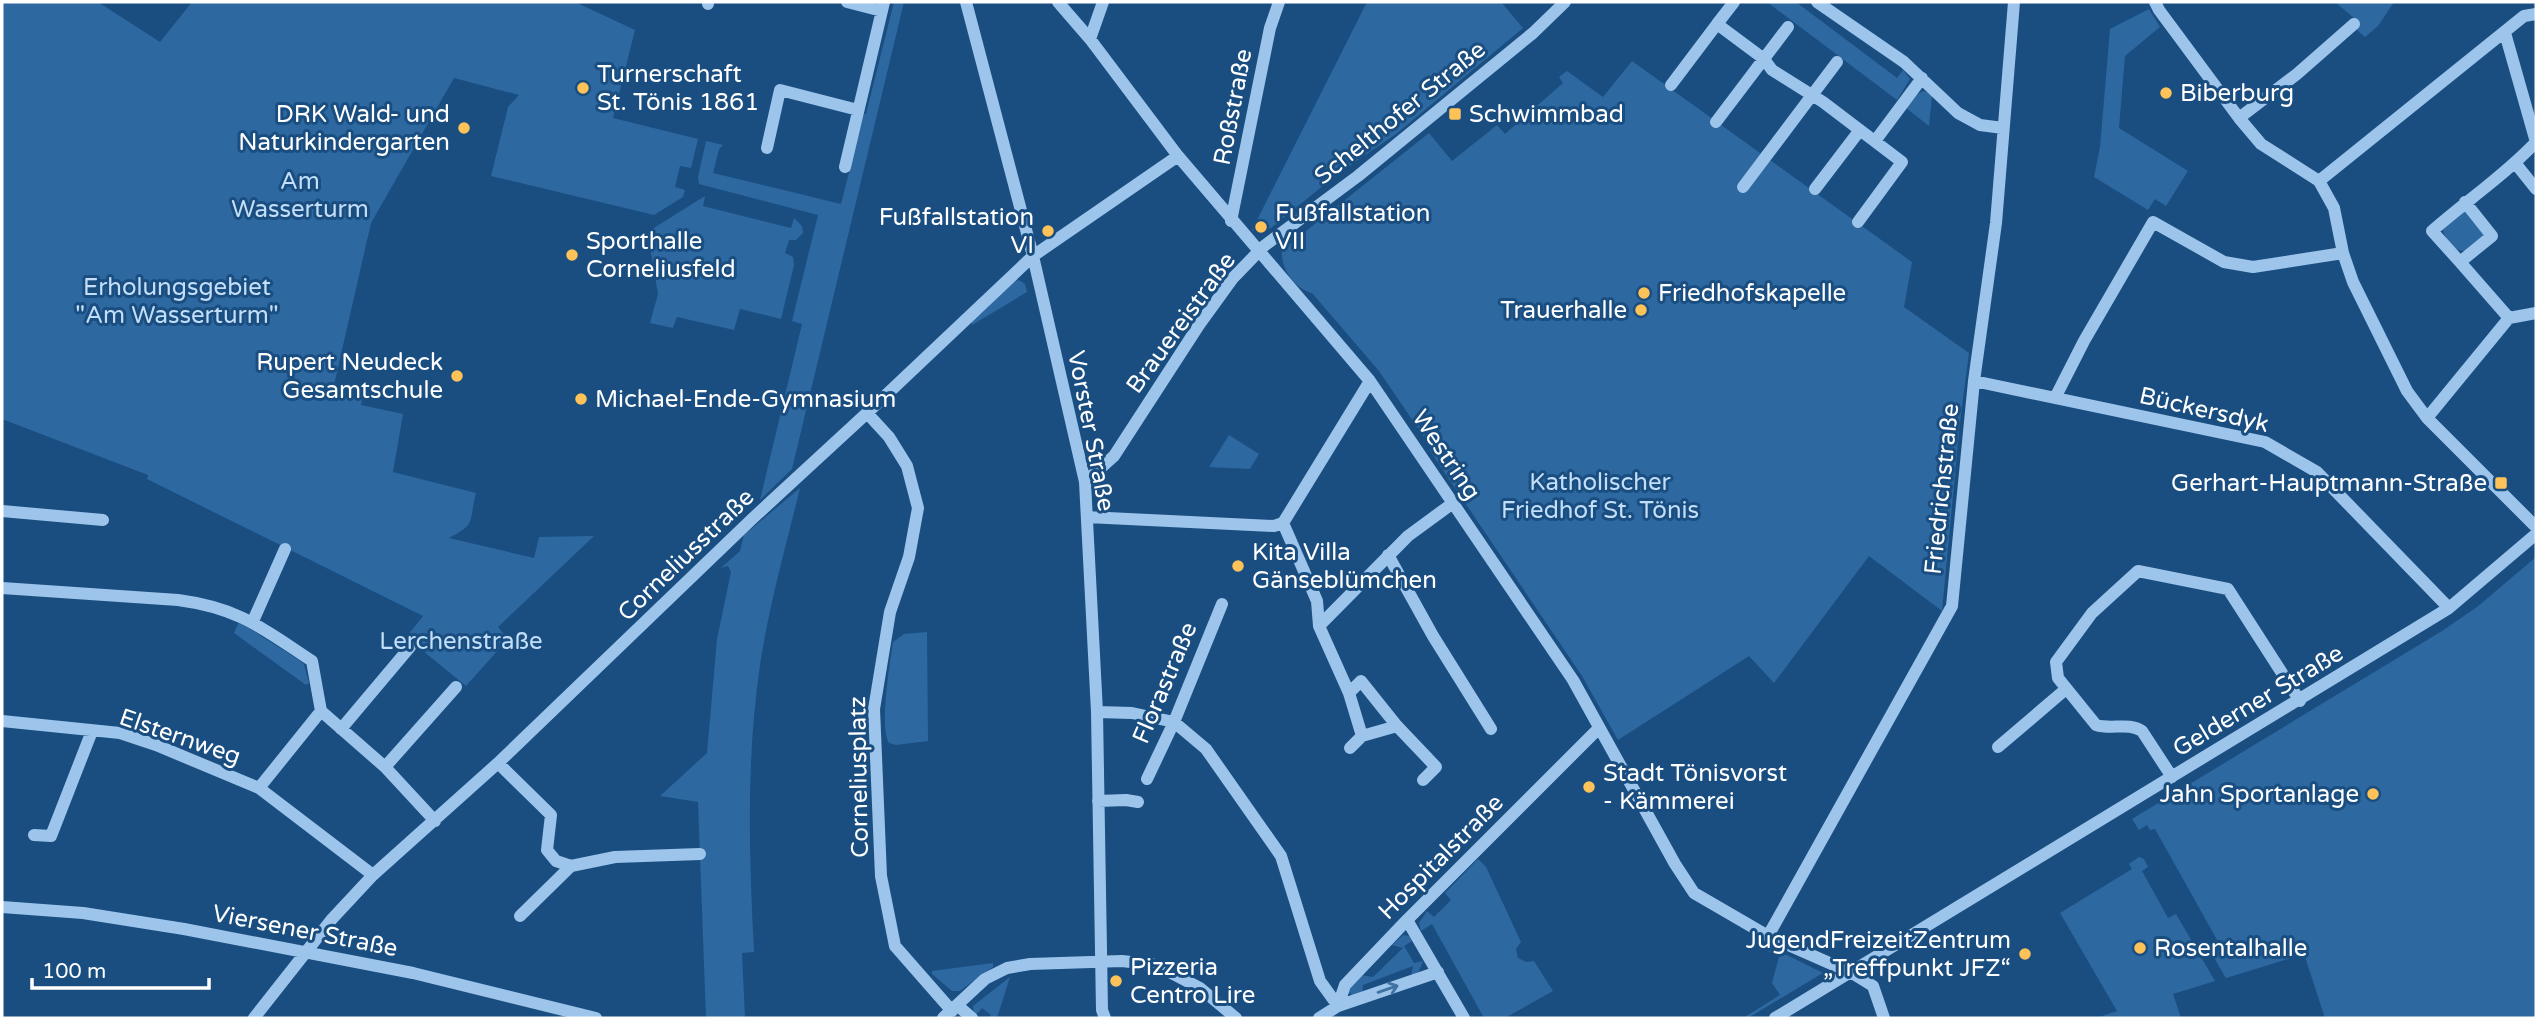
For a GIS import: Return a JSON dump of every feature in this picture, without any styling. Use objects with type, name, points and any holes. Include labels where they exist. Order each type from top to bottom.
[{"type":"street","points":[[845,167],[883,6],[847,2]]},
{"type":"street","name":"Vorster Straße","points":[[966,2],[1033,256],[1085,482],[1097,712],[1102,1010],[1105,1018]]},
{"type":"street","name":"Westring","points":[[1058,2],[1090,39],[1231,221],[1370,382],[1573,680],[1675,864],[1694,893],[1768,936],[1852,973],[1873,986],[1884,1018]]},
{"type":"street","points":[[1090,39],[1103,2]]},
{"type":"street","name":"Roßstraße","points":[[1231,221],[1270,28],[1279,2]]},
{"type":"street","name":"Schelthofer Straße","points":[[1258,253],[1283,231],[1358,176],[1533,33],[1565,2]]},
{"type":"street","points":[[1671,85],[1734,2]]},
{"type":"street","points":[[1817,2],[1904,62],[1968,121],[2003,128]]},
{"type":"street","name":"Friedrichstraße","points":[[1768,936],[1952,606],[1974,381],[1996,223],[2014,2]]},
{"type":"street","points":[[2155,2],[2261,145],[2319,181],[2333,208],[2353,282],[2401,379],[2427,418],[2536,527]]},
{"type":"street","points":[[2319,181],[2524,16],[2536,14]]},
{"type":"street","points":[[1717,24],[1765,59],[1772,70],[1811,97],[1823,102],[1902,162],[1858,222]]},
{"type":"street","points":[[2239,118],[2297,74],[2354,24]]},
{"type":"street","points":[[1716,122],[1788,27]]},
{"type":"street","points":[[2505,33],[2536,142],[2515,164],[2432,231],[2509,318]]},
{"type":"street","points":[[1743,187],[1837,62]]},
{"type":"street","points":[[1875,141],[1922,78]]},
{"type":"street","points":[[767,148],[780,90],[858,110]]},
{"type":"street","points":[[1815,190],[1860,130]]},
{"type":"street","name":"Corneliusstraße","points":[[254,1018],[332,919],[373,875],[498,763],[751,519],[1033,256],[1178,156]]},
{"type":"street","points":[[2515,164],[2536,189]]},
{"type":"street","points":[[2460,262],[2492,236],[2465,202]]},
{"type":"street","points":[[2055,398],[2109,296],[2153,222],[2224,262],[2243,266],[2253,267],[2343,253]]},
{"type":"street","name":"Brauereistraße","points":[[1085,482],[1114,456],[1206,316],[1233,278],[1258,253]]},
{"type":"street","points":[[2427,418],[2509,318],[2536,313]]},
{"type":"street","name":"Bückersdyk","points":[[1974,381],[2264,442],[2317,472],[2449,608]]},
{"type":"street","points":[[1087,517],[1274,526],[1283,523],[1370,382]]},
{"type":"street","name":"Corneliusplatz","points":[[867,413],[889,437],[907,466],[918,508],[909,558],[890,612],[874,709],[881,876],[895,946],[950,1011],[972,1018]]},
{"type":"street","points":[[1319,626],[1408,536],[1452,503]]},
{"type":"street","points":[[2,511],[103,520]]},
{"type":"street","points":[[1283,523],[1317,601],[1319,626],[1349,692],[1362,736]]},
{"type":"street","name":"Gelderner Straße","points":[[1775,1018],[2449,608],[2536,534]]},
{"type":"street","points":[[253,621],[285,549]]},
{"type":"street","points":[[1388,555],[1433,636],[1491,730]]},
{"type":"street","points":[[2172,777],[2143,730],[2135,726],[2104,728],[2096,725],[2057,678],[2056,662],[2092,613],[2138,571],[2228,589],[2300,701]]},
{"type":"street","points":[[2,588],[178,600],[206,604],[240,614],[312,661],[321,711],[385,767],[435,821]]},
{"type":"street","name":"Florastraße","points":[[1147,779],[1174,722],[1222,604]]},
{"type":"street","points":[[341,729],[410,647]]},
{"type":"street","points":[[1349,692],[1361,681],[1397,726],[1436,767],[1423,780]]},
{"type":"street","points":[[385,767],[456,687]]},
{"type":"street","points":[[1998,747],[2066,689]]},
{"type":"street","name":"Elsternweg","points":[[259,788],[321,711]]},
{"type":"street","points":[[1097,712],[1132,713],[1174,722],[1206,749],[1281,856],[1320,981],[1338,1006],[1438,972]]},
{"type":"street","name":"Elsternweg","points":[[2,721],[120,733],[259,788],[373,875]]},
{"type":"street","points":[[1350,748],[1362,736],[1397,726]]},
{"type":"street","name":"Hospitalstraße","points":[[1320,1018],[1338,1006],[1345,985],[1407,920],[1599,728]]},
{"type":"street","points":[[34,835],[51,836],[92,731]]},
{"type":"street","points":[[498,763],[551,815],[547,850],[556,861],[570,866],[615,857],[700,854]]},
{"type":"street","points":[[1098,801],[1139,802]]},
{"type":"street","points":[[520,916],[570,866]]},
{"type":"street","name":"Viersener Straße","points":[[2,907],[83,913],[184,929],[421,975],[596,1018]]},
{"type":"street","points":[[1407,920],[1464,1018]]},
{"type":"street","points":[[950,1011],[985,979],[1007,968],[1030,964],[1102,962],[1156,965],[1200,988],[1236,1018]]},
{"type":"green space","name":"Erholungsgebiet \"Am Wasserturm\"","points":[[2,2],[98,2],[160,42],[192,2],[575,2],[635,30],[613,118],[698,139],[691,168],[680,166],[675,187],[685,190],[683,197],[654,215],[491,176],[508,107],[519,95],[454,78],[371,223],[334,385],[363,392],[361,405],[403,414],[393,472],[476,493],[470,522],[449,538],[534,558],[539,537],[594,536],[498,627],[508,639],[466,686],[417,646],[418,643],[408,635],[423,616],[147,479],[148,475],[2,419]]},
{"type":"green space","points":[[894,2],[904,2],[792,469],[760,500],[802,324],[792,321],[818,215],[699,184],[698,177],[706,141],[723,145],[719,149],[713,173],[841,204]]},
{"type":"green space","points":[[1367,2],[1501,2],[1523,28],[1396,134],[1335,176],[1271,228],[1259,233],[1252,230]]},
{"type":"green space","points":[[1767,2],[1796,2],[1897,78],[1903,70],[1910,79],[1897,100]]},
{"type":"green space","points":[[2335,2],[2394,2],[2378,26],[2365,37],[2349,23],[2354,18]]},
{"type":"green space","points":[[2149,9],[2160,27],[2125,56],[2119,128],[2188,171],[2166,206],[2155,199],[2148,210],[2094,177],[2100,147],[2110,29]]},
{"type":"green space","name":"Katholischer Friedhof St. Tönis","points":[[1632,61],[1912,262],[1904,307],[1969,353],[1942,611],[1869,556],[1774,683],[1749,656],[1618,740],[1582,676],[1379,371],[1312,293],[1300,287],[1290,277],[1283,264],[1282,250],[1429,133],[1452,161],[1497,125],[1505,134],[1563,83],[1559,77],[1567,71],[1603,97]]},
{"type":"green space","points":[[1923,91],[1932,96],[1929,126],[1906,108],[1916,95]]},
{"type":"green space","points":[[705,196],[703,206],[791,228],[794,218],[802,226],[803,233],[796,240],[789,240],[785,253],[793,257],[794,265],[781,319],[740,309],[734,330],[677,317],[673,328],[650,323],[658,294],[649,231]]},
{"type":"green space","points":[[2466,211],[2484,234],[2473,247],[2462,251],[2451,245],[2443,230],[2458,213]]},
{"type":"green space","points":[[1019,280],[1025,284],[1027,292],[972,325],[971,320],[1010,283]]},
{"type":"green space","points":[[1229,435],[1259,454],[1250,469],[1209,467]]},
{"type":"green space","points":[[800,488],[768,620],[752,736],[750,808],[754,952],[742,953],[745,1018],[706,1018],[698,802],[660,796],[707,753],[717,639],[731,572],[728,566],[721,568],[740,551],[744,535]]},
{"type":"green space","name":"Jahn Sportanlage","points":[[2536,557],[2536,1018],[2325,1018],[2304,954],[2226,978],[2211,953],[2221,947],[2155,829],[2150,830],[2147,825],[2139,830],[2132,819],[2442,631],[2477,607]]},
{"type":"green space","points":[[239,622],[304,664],[309,683],[306,685],[234,633]]},
{"type":"green space","points":[[927,632],[928,741],[896,745],[889,743],[885,710],[893,642],[904,634]]},
{"type":"green space","points":[[2139,857],[2144,859],[2148,867],[2142,871],[2168,918],[2176,914],[2215,981],[2173,994],[2181,1018],[2096,1018],[2117,1011],[2060,913],[2132,869],[2129,864]]},
{"type":"green space","points":[[1478,859],[1486,867],[1521,942],[1516,949],[1518,958],[1526,962],[1534,961],[1553,991],[1505,1018],[1484,1018],[1432,924],[1421,931],[1419,923],[1427,911],[1434,917],[1451,900],[1445,893]]},
{"type":"green space","points":[[1403,935],[1409,936],[1412,941],[1404,946],[1414,963],[1423,961],[1419,971],[1411,977],[1413,966],[1363,985],[1362,995],[1353,996],[1348,992],[1349,986],[1360,975],[1373,977],[1403,948],[1392,945]]},
{"type":"green space","points":[[1757,940],[1823,973],[1748,1018],[1743,1018],[1780,995],[1772,983],[1779,957],[1755,944]]},
{"type":"green space","points":[[993,963],[993,967],[960,991],[952,991],[932,974],[932,971]]},
{"type":"green space","points":[[1010,977],[997,1018],[989,1018],[991,1015],[982,1008],[976,1015],[973,1006]]},
{"type":"place","name":"Turnerschaft St. Tönis 1861","points":[[583,88]]},
{"type":"place","name":"Biberburg","points":[[2166,93]]},
{"type":"place","name":"Schwimmbad","points":[[1455,114]]},
{"type":"place","name":"DRK Wald- und Naturkindergarten","points":[[464,128]]},
{"type":"place","name":"Fußfallstation VII","points":[[1261,227]]},
{"type":"place","name":"Fußfallstation VI","points":[[1048,231]]},
{"type":"place","name":"Sporthalle Corneliusfeld","points":[[572,255]]},
{"type":"place","name":"Friedhofskapelle","points":[[1644,293]]},
{"type":"place","name":"Trauerhalle","points":[[1641,310]]},
{"type":"place","name":"Rupert Neudeck Gesamtschule","points":[[457,376]]},
{"type":"place","name":"Michael-Ende-Gymnasium","points":[[581,399]]},
{"type":"place","name":"Gerhart-Hauptmann-Straße","points":[[2501,483]]},
{"type":"place","name":"Kita Villa Gänseblümchen","points":[[1238,566]]},
{"type":"place","name":"Stadt Tönisvorst - Kämmerei","points":[[1589,787]]},
{"type":"place","name":"Jahn Sportanlage","points":[[2373,794]]},
{"type":"place","name":"Rosentalhalle","points":[[2140,948]]},
{"type":"place","name":"JugendFreizeitZentrum „Treffpunkt JFZ“","points":[[2025,954]]},
{"type":"place","name":"Pizzeria Centro Lire","points":[[1116,981]]},
{"type":"park label","name":"Am Wasserturm","points":[[300,195]]},
{"type":"park label","name":"Lerchenstraße","points":[[461,641]]}]
